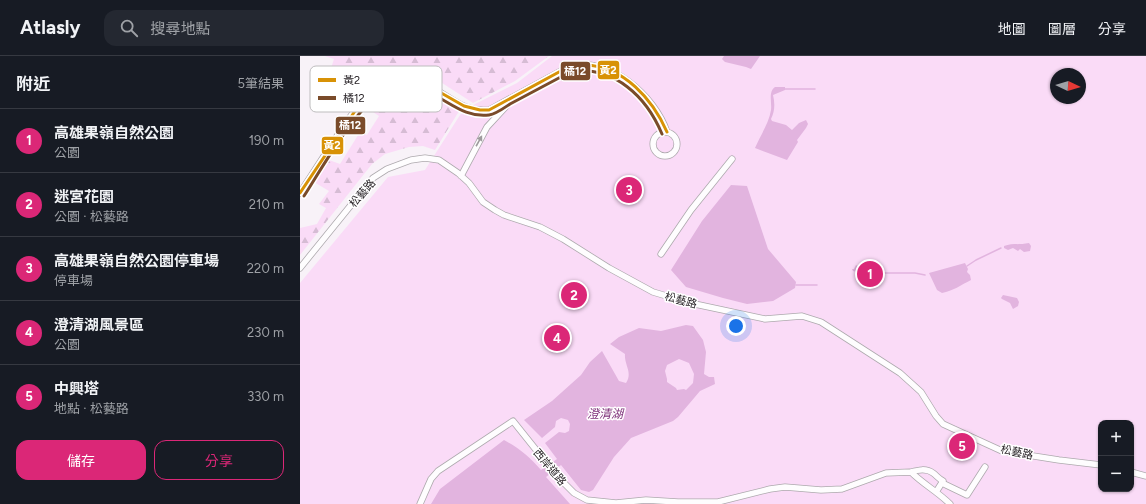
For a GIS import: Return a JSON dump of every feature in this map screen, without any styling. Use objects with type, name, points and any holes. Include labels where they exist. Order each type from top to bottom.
[{"type":"street","points":[[442,94],[465,107],[480,111],[489,110],[570,66],[580,64],[602,67],[626,80],[638,91],[658,113],[667,132],[671,133],[676,138],[677,146],[674,153],[663,156],[656,152],[653,144],[654,140],[659,134],[667,132]]},
{"type":"street","points":[[461,176],[487,127],[516,96]]},
{"type":"street","points":[[300,193],[354,112]]},
{"type":"street","name":"松藝路","points":[[300,268],[373,178],[386,169],[411,160],[426,158],[439,160],[461,176],[483,202],[495,210],[504,215],[540,227],[653,292],[690,303],[765,319],[802,316],[821,322],[900,373],[921,392],[936,416],[943,424],[1002,451],[1098,465]]},
{"type":"street","points":[[660,254],[691,210],[732,159]]},
{"type":"street","points":[[449,166],[456,175],[477,194]]},
{"type":"street","name":"西岸道路","points":[[420,504],[431,479],[438,471],[513,421],[556,476],[574,493],[587,500],[616,503],[646,500],[718,502],[770,489],[785,487],[821,490],[842,489],[886,473],[911,472],[920,470],[929,471],[943,481],[942,483],[967,495],[986,467]]},
{"type":"street","points":[[911,472],[950,504]]},
{"type":"street","points":[[1134,473],[1146,476]]},
{"type":"street","points":[[936,492],[942,483]]},
{"type":"green space","points":[[325,56],[549,56],[515,81],[473,103],[442,83],[442,66],[332,66],[334,59]]},
{"type":"green space","points":[[552,56],[1146,56],[1146,504],[300,504],[300,283],[388,177],[425,170],[460,115],[475,104],[517,83]]},
{"type":"green space","points":[[442,97],[461,108],[435,150],[423,146],[409,147],[385,154],[372,164],[300,255],[300,228],[317,224],[326,208],[319,204],[329,191],[314,182],[329,160],[340,164],[360,132],[367,135],[379,116],[373,112],[442,112]]},
{"type":"water","points":[[724,56],[760,56],[751,69],[725,62],[722,59]]},
{"type":"water","points":[[775,87],[785,87],[785,90],[773,95],[774,107],[771,119],[772,121],[786,125],[792,130],[799,123],[806,120],[808,124],[797,140],[798,142],[787,160],[755,148],[768,120],[771,110],[771,94]]},
{"type":"water","points":[[731,185],[747,186],[768,249],[796,282],[795,288],[773,301],[747,304],[686,287],[671,270],[702,221]]},
{"type":"water","points":[[1029,243],[1031,246],[1030,251],[1024,252],[1020,249],[1018,251],[1013,248],[1008,250],[1004,248],[1004,246],[1007,245]]},
{"type":"water","points":[[965,263],[971,280],[946,292],[942,293],[937,290],[929,273]]},
{"type":"water","points":[[856,265],[865,270],[874,270],[878,274],[873,277],[860,276],[852,269],[854,269]]},
{"type":"water","points":[[1003,295],[1017,298],[1019,302],[1018,306],[1013,309],[1010,303],[1001,298]]},
{"type":"water","name":"澄清湖","points":[[686,325],[693,326],[703,340],[706,352],[704,374],[709,377],[714,377],[715,384],[700,391],[673,421],[631,438],[614,457],[593,490],[589,492],[581,490],[561,465],[546,477],[570,504],[431,504],[440,489],[504,440],[524,453],[541,470],[557,459],[545,443],[559,432],[565,433],[569,431],[570,424],[568,420],[561,418],[556,421],[555,427],[542,438],[524,420],[552,401],[581,375],[590,362],[602,351],[619,381],[626,383],[629,375],[625,354],[610,344],[619,337],[639,328],[661,331]],"holes":[[[679,359],[689,363],[694,374],[693,383],[686,390],[677,390],[667,382],[665,371],[667,365]]]},
{"type":"waterway","points":[[785,89],[815,89]]},
{"type":"waterway","points":[[967,266],[1001,248]]},
{"type":"waterway","points":[[878,273],[915,273],[925,275]]},
{"type":"waterway","points":[[796,285],[817,285]]},
{"type":"transit line","name":"黃2","points":[[442,93],[464,106],[480,110],[489,110],[570,66],[583,65],[599,67],[612,71],[635,87],[654,108],[667,132]]},
{"type":"transit line","name":"橘12","points":[[442,100],[465,112],[489,115],[572,71],[588,71],[615,79],[638,96],[655,120],[662,134]]},
{"type":"transit line","name":"黃2","points":[[300,193],[354,112]]},
{"type":"transit line","name":"橘12","points":[[304,196],[345,132],[361,112]]},
{"type":"place","name":"高雄果嶺自然公園停車場","points":[[629,190]]},
{"type":"place","name":"高雄果嶺自然公園","points":[[870,274]]},
{"type":"place","name":"迷宮花園","points":[[574,295]]},
{"type":"place","name":"澄清湖風景區","points":[[557,338]]},
{"type":"place","name":"中興塔","points":[[962,446]]}]
